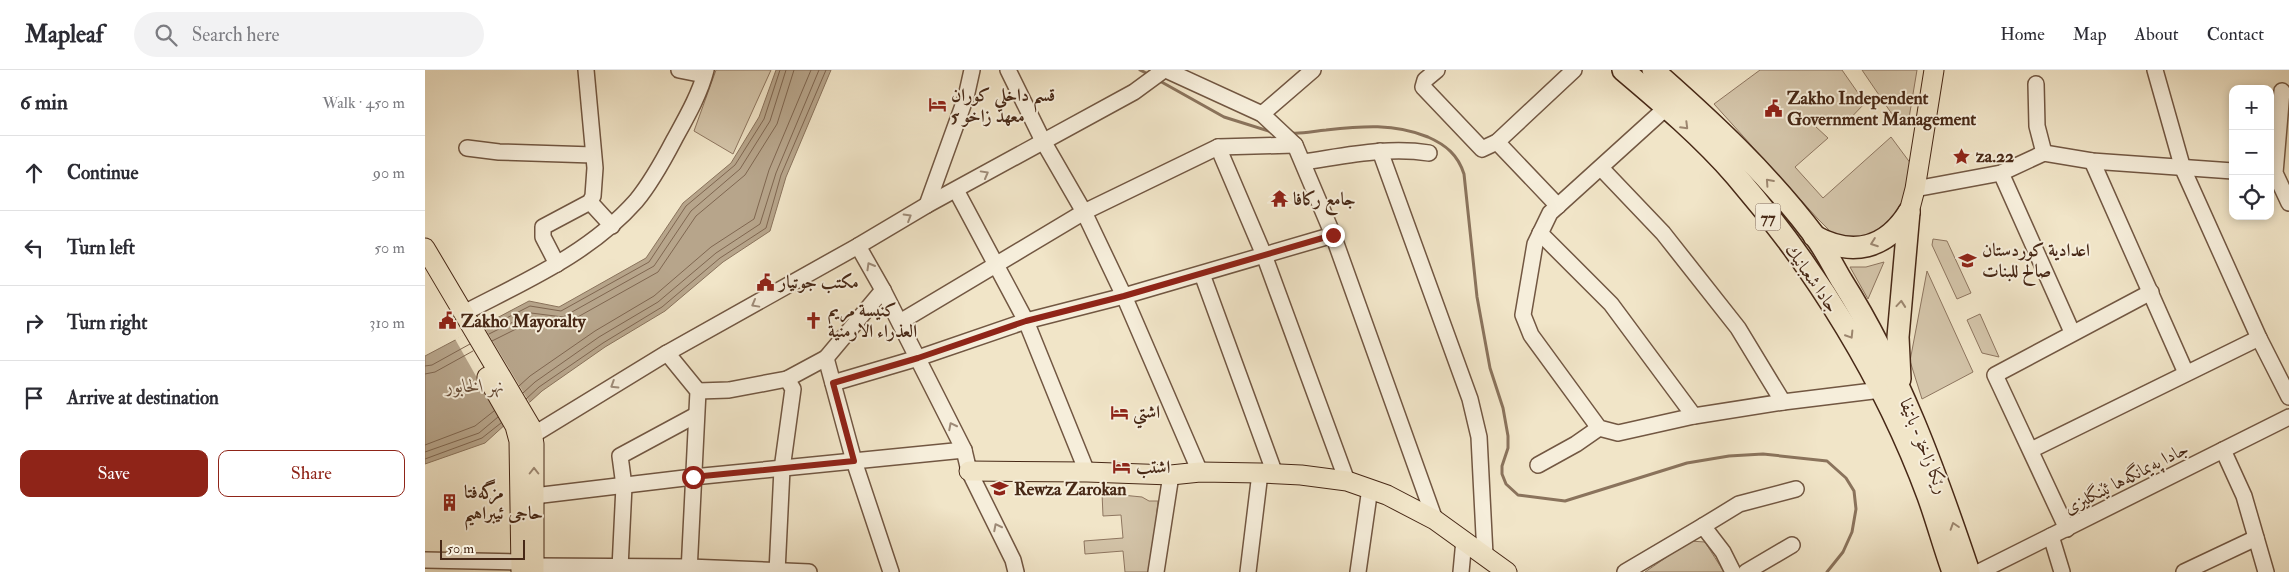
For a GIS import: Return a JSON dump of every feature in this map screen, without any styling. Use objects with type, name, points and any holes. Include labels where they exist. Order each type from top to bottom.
[{"type":"highway","name":"جادا شعبانيك","points":[[1623,70],[1667,107],[1736,175],[1798,255],[1852,336],[1891,389]]},
{"type":"highway","name":"جادا شعبانيك","points":[[1653,70],[1703,114],[1757,169],[1813,234]]},
{"type":"highway","points":[[1813,234],[1828,244],[1844,248],[1860,248],[1875,244],[1889,236],[1901,225],[1909,212]]},
{"type":"highway","points":[[1891,389],[1898,337],[1909,212]]},
{"type":"highway","name":"رێکا زاخۆ - باتیفا","points":[[1813,234],[1869,325],[1953,572]]},
{"type":"highway","name":"رێکا زاخۆ - باتیفا","points":[[1891,389],[1942,491],[1969,572]]},
{"type":"main road","points":[[1909,212],[1915,189],[1933,70]]},
{"type":"main road","points":[[425,248],[525,427],[534,496],[528,568]]},
{"type":"main road","points":[[425,270],[467,325]]},
{"type":"main road","points":[[525,427],[520,449],[528,568]]},
{"type":"main road","points":[[969,471],[1171,475],[1200,472],[1268,473],[1309,475],[1347,481],[1370,488],[1435,520],[1507,572]]},
{"type":"street","points":[[557,264],[543,237],[543,227],[590,202],[593,196],[595,168],[586,70]]},
{"type":"street","points":[[467,325],[593,242],[637,200],[656,172],[693,105],[705,73],[679,70]]},
{"type":"street","points":[[927,205],[966,97],[971,70]]},
{"type":"street","points":[[1008,70],[1043,141],[1085,212],[1124,296],[1200,472]]},
{"type":"street","points":[[525,427],[667,353],[859,246],[927,205],[1134,92],[1164,70],[1266,116],[1292,142],[1303,162],[1333,235],[1435,520]]},
{"type":"street","points":[[1266,116],[1313,70]]},
{"type":"street","points":[[1437,70],[1425,80],[1423,87],[1482,149],[1492,145],[1574,70]]},
{"type":"street","points":[[2155,70],[2183,169],[2259,338],[2289,397]]},
{"type":"street","points":[[2036,84],[2037,126],[2044,153]]},
{"type":"street","points":[[2281,91],[2278,173],[2289,203]]},
{"type":"street","points":[[1667,107],[1550,212],[1535,244],[1523,315],[1531,335],[1599,428],[1618,433],[1694,416],[1783,402],[1891,389]]},
{"type":"street","points":[[900,322],[1085,212],[1218,147],[1292,142]]},
{"type":"street","points":[[1492,145],[1558,206]]},
{"type":"street","points":[[1218,147],[1264,255],[1347,481]]},
{"type":"street","points":[[467,148],[499,152],[593,155]]},
{"type":"street","points":[[1303,162],[1380,151],[1409,149],[1429,153]]},
{"type":"street","points":[[1380,151],[1470,399],[1479,437],[1485,555]]},
{"type":"street","points":[[1915,189],[2001,174],[2044,153],[2092,161],[2229,171]]},
{"type":"street","points":[[2092,161],[2186,373]]},
{"type":"street","points":[[1601,168],[1663,233],[1738,328],[1783,402]]},
{"type":"street","points":[[2001,174],[2072,332]]},
{"type":"street","points":[[956,190],[1026,321],[1087,472]]},
{"type":"street","points":[[590,202],[611,226]]},
{"type":"street","points":[[1540,233],[1611,304],[1694,416]]},
{"type":"street","points":[[833,383],[918,358],[1026,321],[1124,296],[1333,235]]},
{"type":"street","points":[[859,246],[900,322],[964,450],[969,471],[1013,560],[1017,572]]},
{"type":"street","points":[[1202,274],[1268,473],[1248,572]]},
{"type":"street","points":[[698,391],[729,390],[787,379],[826,358],[883,290]]},
{"type":"street","points":[[2067,528],[1995,375],[2072,332],[2151,292]]},
{"type":"street","points":[[2031,450],[2259,338]]},
{"type":"street","points":[[667,353],[698,391],[689,570]]},
{"type":"street","points":[[826,358],[854,461],[891,572]]},
{"type":"street","points":[[777,571],[782,469],[793,389],[787,379]]},
{"type":"street","points":[[620,568],[624,486],[620,456],[697,415]]},
{"type":"street","name":"جادا په‌يمانگه‌ها ئێنگليزى","points":[[1979,572],[2289,417]]},
{"type":"street","points":[[1538,465],[1576,444],[1599,428]]},
{"type":"street","points":[[534,496],[693,477],[964,450]]},
{"type":"street","points":[[2223,450],[2244,496],[2266,572]]},
{"type":"street","points":[[1156,572],[1171,475]]},
{"type":"street","points":[[1358,572],[1370,488]]},
{"type":"street","points":[[1625,572],[1739,504],[1797,489]]},
{"type":"street","points":[[1703,526],[1723,552],[1733,572]]},
{"type":"street","points":[[2051,536],[2062,572]]},
{"type":"street","points":[[2184,572],[2256,538]]},
{"type":"street","points":[[1461,572],[1464,540]]},
{"type":"street","points":[[1746,572],[1792,545]]},
{"type":"street","points":[[425,560],[528,568],[809,572]]},
{"type":"shaded area","points":[[716,70],[771,70],[733,154],[694,131]]},
{"type":"shaded area","points":[[1760,70],[1842,70],[1865,103],[1842,127],[1822,116],[1815,126],[1828,138],[1795,167],[1823,198],[1891,137],[1914,168],[1904,217],[1882,237],[1838,239],[1714,104]]},
{"type":"shaded area","points":[[1862,70],[1917,70],[1909,118],[1898,123]]},
{"type":"shaded area","points":[[1933,239],[1947,241],[1971,293],[1957,299],[1932,245]]},
{"type":"shaded area","points":[[1884,262],[1868,299],[1850,267],[1866,267]]},
{"type":"shaded area","points":[[1927,271],[1973,372],[1922,399],[1910,361]]},
{"type":"shaded area","points":[[1980,314],[1999,357],[1982,353],[1967,320]]},
{"type":"shaded area","points":[[1102,493],[1142,497],[1149,501],[1158,501],[1151,572],[1125,572],[1123,551],[1085,554],[1084,541],[1123,538],[1121,515],[1103,516]]},
{"type":"shaded area","points":[[1690,541],[1705,542],[1724,572],[1645,572]]},
{"type":"water","name":"نهر الخابور","points":[[776,70],[831,70],[786,177],[770,231],[723,262],[665,311],[605,347],[542,391],[485,443],[425,464],[425,356],[529,301],[559,307],[646,258],[683,203],[731,163],[759,117]]},
{"type":"pier","points":[[483,325],[531,405],[506,429],[455,339]]},
{"type":"waterway","points":[[1140,70],[1148,74]]},
{"type":"waterway","points":[[1158,80],[1224,117],[1272,132]]},
{"type":"waterway","points":[[1291,133],[1365,127],[1403,129],[1440,143],[1455,156],[1464,174],[1477,297],[1490,368],[1503,408],[1508,436],[1508,448],[1502,466],[1502,474],[1506,484],[1518,495],[1565,501],[1687,463],[1729,456],[1763,454],[1827,461],[1846,478],[1854,491],[1856,509],[1852,532],[1843,552],[1827,572]]},
{"type":"place","name":"قسم داخلي كوران معهد زاخو 5","points":[[937,105]]},
{"type":"place","name":"Zakho Independent Government Management","points":[[1773,108]]},
{"type":"place","name":"za.22","points":[[1962,156]]},
{"type":"place","name":"جامع ركافا","points":[[1279,199]]},
{"type":"place","name":"اعدادية كوردستان صالح للبنات","points":[[1968,260]]},
{"type":"place","name":"مکتب جوتیار","points":[[765,282]]},
{"type":"place","name":"كنيسة مريم العذراء الارمنية","points":[[814,320]]},
{"type":"place","name":"Zakho Mayoralty","points":[[447,321]]},
{"type":"place","name":"اشتي","points":[[1119,412]]},
{"type":"place","name":"اشتب","points":[[1122,467]]},
{"type":"place","name":"Rewza Zarokan","points":[[1000,489]]},
{"type":"place","name":"مزگه‌فتا حاجى ئيبراهيم","points":[[450,502]]},
{"type":"route","points":[[693,477],[854,461],[833,383],[918,358],[1026,321],[1124,296],[1333,235]]}]
